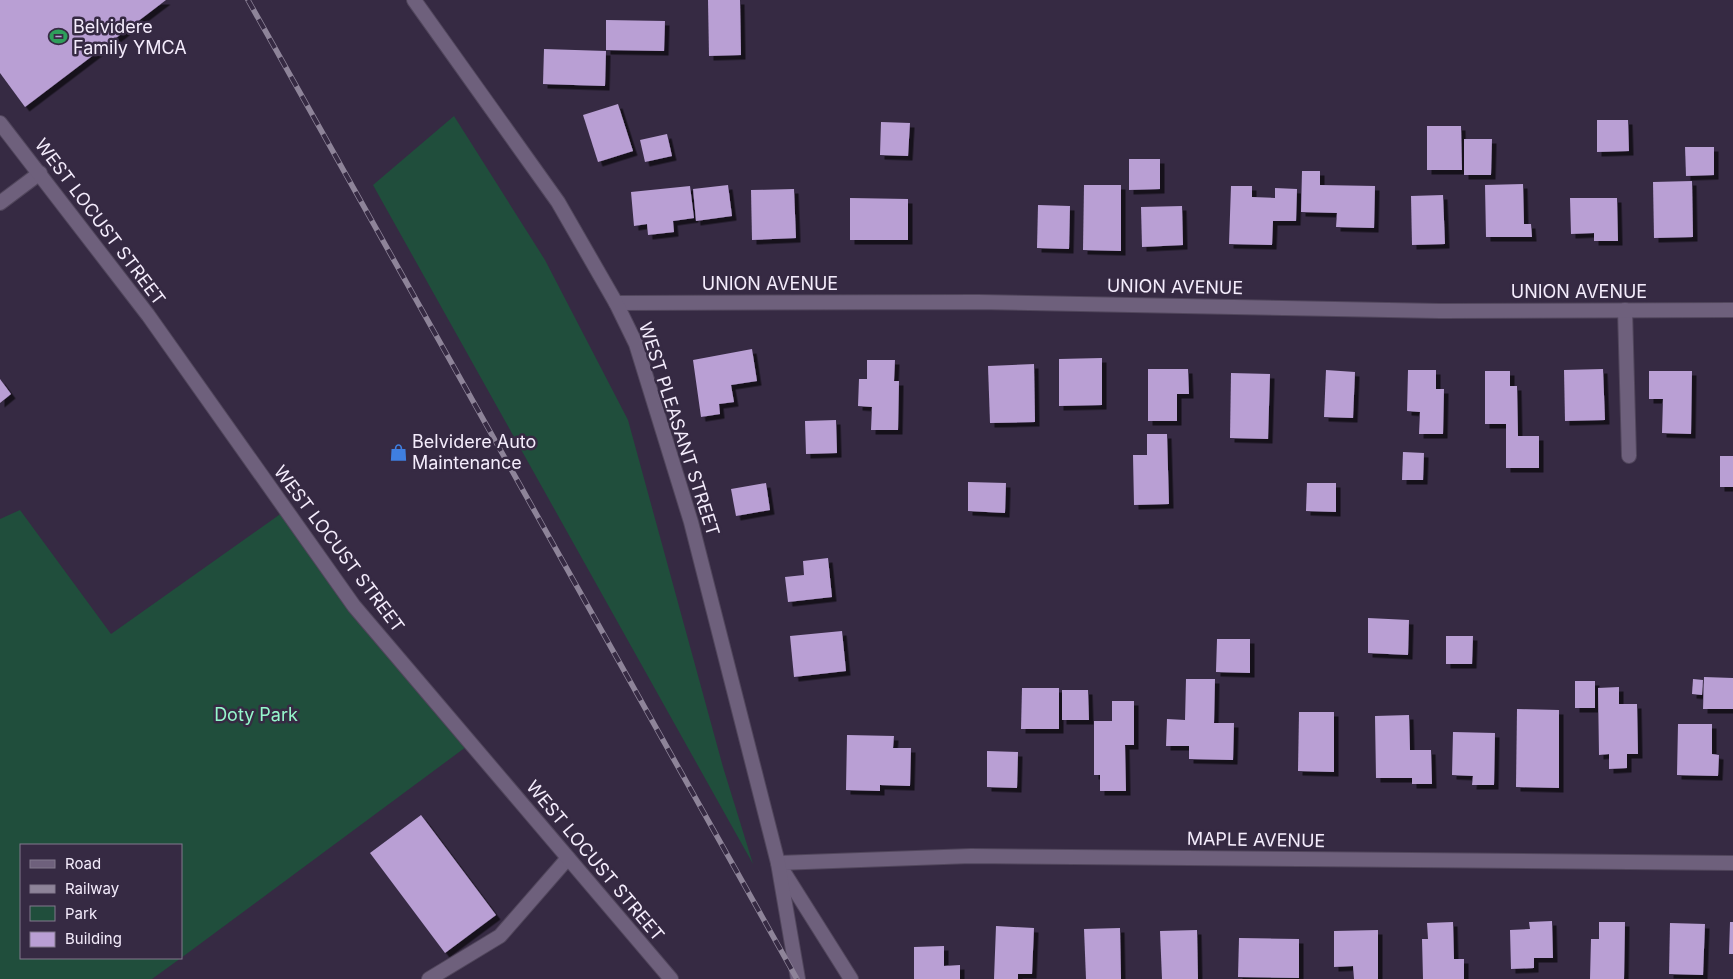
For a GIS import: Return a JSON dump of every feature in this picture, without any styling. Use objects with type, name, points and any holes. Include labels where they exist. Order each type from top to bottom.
[{"type":"street","name":"WEST PLEASANT STREET","points":[[414,0],[558,202],[616,303],[636,344],[691,522],[778,864],[798,979]]},
{"type":"street","name":"WEST LOCUST STREET","points":[[0,123],[148,315],[354,606],[670,979]]},
{"type":"street","points":[[0,204],[40,173]]},
{"type":"street","name":"UNION AVENUE","points":[[616,303],[978,302],[1440,311],[1733,310]]},
{"type":"street","points":[[1625,310],[1629,456]]},
{"type":"street","name":"MAPLE AVENUE","points":[[778,864],[971,856],[1733,863]]},
{"type":"street","points":[[429,979],[500,936],[568,858]]},
{"type":"street","name":"WEST PLEASANT STREET","points":[[778,864],[851,979]]},
{"type":"green space","points":[[454,116],[545,260],[628,420],[723,767],[753,864],[373,185]]},
{"type":"green space","name":"Doty Park","points":[[20,510],[111,634],[286,510],[470,744],[182,957],[182,844],[20,844],[20,959],[180,959],[152,979],[0,979],[0,519]]},
{"type":"building","name":"Belvidere Family YMCA","points":[[0,0],[166,0],[25,107],[0,73]]},
{"type":"building","points":[[708,0],[740,0],[741,55],[709,56]]},
{"type":"building","points":[[606,20],[665,21],[664,51],[606,50]]},
{"type":"building","points":[[544,49],[606,51],[605,86],[543,84]]},
{"type":"building","points":[[618,104],[633,151],[598,162],[583,115]]},
{"type":"building","points":[[1597,120],[1628,120],[1629,151],[1597,152]]},
{"type":"building","points":[[881,122],[910,123],[908,156],[880,155]]},
{"type":"building","points":[[1427,126],[1461,126],[1462,170],[1427,170]]},
{"type":"building","points":[[667,134],[672,156],[645,162],[640,140]]},
{"type":"building","points":[[1464,139],[1492,139],[1491,175],[1464,175]]},
{"type":"building","points":[[1685,147],[1714,147],[1714,175],[1686,176]]},
{"type":"building","points":[[1129,159],[1160,159],[1160,189],[1129,190]]},
{"type":"building","points":[[1302,171],[1320,171],[1320,185],[1375,186],[1374,228],[1336,227],[1337,213],[1301,212]]},
{"type":"building","points":[[1692,181],[1693,237],[1654,238],[1653,182]]},
{"type":"building","points":[[1523,184],[1524,224],[1531,224],[1532,237],[1486,237],[1485,185]]},
{"type":"building","points":[[728,185],[732,216],[696,221],[693,189]]},
{"type":"building","points":[[1084,185],[1121,185],[1121,251],[1083,250]]},
{"type":"building","points":[[690,186],[694,218],[673,221],[674,232],[648,235],[647,224],[634,226],[631,192]]},
{"type":"building","points":[[1231,186],[1252,186],[1252,197],[1275,198],[1275,188],[1297,189],[1296,221],[1273,221],[1272,245],[1229,244]]},
{"type":"building","points":[[794,189],[796,238],[752,240],[751,190]]},
{"type":"building","points":[[1443,195],[1445,244],[1412,245],[1411,196]]},
{"type":"building","points":[[850,198],[908,199],[908,240],[850,240]]},
{"type":"building","points":[[1570,198],[1617,198],[1618,241],[1594,241],[1594,233],[1571,234]]},
{"type":"building","points":[[1038,205],[1070,206],[1069,249],[1037,248]]},
{"type":"building","points":[[1182,206],[1183,245],[1142,247],[1141,207]]},
{"type":"building","points":[[752,349],[757,381],[731,385],[734,402],[719,404],[720,414],[701,417],[693,360]]},
{"type":"building","points":[[1102,358],[1102,405],[1059,406],[1059,359]]},
{"type":"building","points":[[867,360],[895,360],[894,381],[899,381],[898,430],[871,430],[872,407],[858,406],[859,379],[867,379]]},
{"type":"building","points":[[1034,364],[1035,422],[990,423],[988,366]]},
{"type":"building","points":[[1148,369],[1188,369],[1189,394],[1177,394],[1177,421],[1148,421]]},
{"type":"building","points":[[1603,369],[1605,420],[1565,421],[1564,370]]},
{"type":"building","points":[[1326,370],[1355,372],[1353,418],[1324,417]]},
{"type":"building","points":[[1408,370],[1436,370],[1436,389],[1444,389],[1443,434],[1419,434],[1420,412],[1407,411]]},
{"type":"building","points":[[1485,371],[1510,371],[1510,386],[1517,386],[1518,436],[1539,436],[1539,468],[1506,468],[1506,424],[1485,424]]},
{"type":"building","points":[[1649,371],[1692,371],[1691,434],[1662,433],[1663,399],[1649,399]]},
{"type":"building","points":[[1231,373],[1270,374],[1268,439],[1230,438]]},
{"type":"building","points":[[0,379],[11,394],[0,403]]},
{"type":"building","points":[[836,420],[837,453],[806,454],[805,421]]},
{"type":"building","points":[[1147,434],[1167,434],[1169,504],[1134,505],[1133,455],[1147,455]]},
{"type":"building","points":[[1403,452],[1424,453],[1423,480],[1402,480]]},
{"type":"building","points":[[1720,456],[1733,456],[1733,487],[1720,487]]},
{"type":"building","points":[[968,482],[1006,483],[1005,513],[968,511]]},
{"type":"building","points":[[766,483],[770,510],[736,516],[731,489]]},
{"type":"building","points":[[1307,483],[1336,483],[1336,512],[1306,511]]},
{"type":"building","points":[[828,558],[832,597],[788,602],[785,577],[804,575],[803,561]]},
{"type":"building","points":[[1368,618],[1409,620],[1408,655],[1368,653]]},
{"type":"building","points":[[842,631],[846,671],[794,677],[790,636]]},
{"type":"building","points":[[1446,636],[1473,636],[1472,664],[1446,664]]},
{"type":"building","points":[[1217,639],[1250,639],[1250,673],[1216,672]]},
{"type":"building","points":[[1704,677],[1733,678],[1733,709],[1703,709]]},
{"type":"building","points":[[1186,679],[1215,679],[1214,723],[1234,723],[1233,760],[1189,759],[1189,746],[1166,746],[1167,719],[1185,720]]},
{"type":"building","points":[[1693,679],[1703,680],[1702,695],[1692,694]]},
{"type":"building","points":[[1575,681],[1595,681],[1595,708],[1575,708]]},
{"type":"building","points":[[1619,687],[1619,704],[1637,704],[1638,754],[1627,754],[1627,768],[1609,769],[1609,754],[1599,755],[1598,688]]},
{"type":"building","points":[[1022,688],[1059,688],[1059,729],[1021,729]]},
{"type":"building","points":[[1062,690],[1088,690],[1089,720],[1062,720]]},
{"type":"building","points":[[1112,701],[1134,701],[1134,745],[1125,745],[1126,791],[1100,791],[1100,775],[1094,775],[1094,721],[1112,721]]},
{"type":"building","points":[[1517,709],[1559,710],[1559,788],[1516,787]]},
{"type":"building","points":[[1299,712],[1334,712],[1334,772],[1298,771]]},
{"type":"building","points":[[1409,715],[1410,750],[1431,750],[1432,784],[1412,784],[1412,778],[1376,778],[1375,716]]},
{"type":"building","points":[[1678,724],[1712,724],[1712,754],[1719,755],[1718,776],[1677,775]]},
{"type":"building","points":[[1453,732],[1495,733],[1494,785],[1472,785],[1473,776],[1452,775]]},
{"type":"building","points":[[847,735],[894,736],[893,748],[911,748],[910,786],[880,785],[880,791],[846,790]]},
{"type":"building","points":[[987,751],[1018,752],[1017,788],[987,787]]},
{"type":"building","points":[[421,815],[496,915],[445,953],[370,853]]},
{"type":"building","points":[[1552,921],[1553,958],[1534,958],[1534,968],[1511,969],[1510,930],[1530,929],[1529,922]]},
{"type":"building","points":[[1453,922],[1454,959],[1464,959],[1464,979],[1423,979],[1422,939],[1428,939],[1427,923]]},
{"type":"building","points":[[1599,922],[1625,922],[1624,979],[1590,979],[1591,939],[1599,939]]},
{"type":"building","points":[[1730,922],[1733,922],[1733,954],[1729,954]]},
{"type":"building","points":[[1670,923],[1705,924],[1703,975],[1669,974]]},
{"type":"building","points":[[996,926],[1034,928],[1032,974],[1018,974],[1018,979],[994,979]]},
{"type":"building","points":[[1120,928],[1121,979],[1086,979],[1084,929]]},
{"type":"building","points":[[1197,930],[1198,979],[1162,979],[1160,931]]},
{"type":"building","points":[[1378,930],[1378,979],[1354,979],[1353,966],[1334,967],[1334,931]]},
{"type":"building","points":[[1239,938],[1299,939],[1299,978],[1238,977]]},
{"type":"building","points":[[944,946],[944,966],[960,965],[960,979],[914,979],[914,947]]},
{"type":"railway","points":[[248,0],[797,979]]},
{"type":"place","name":"Belvidere Family YMCA","points":[[59,37]]},
{"type":"place","name":"Belvidere Auto Maintenance","points":[[398,452]]}]
